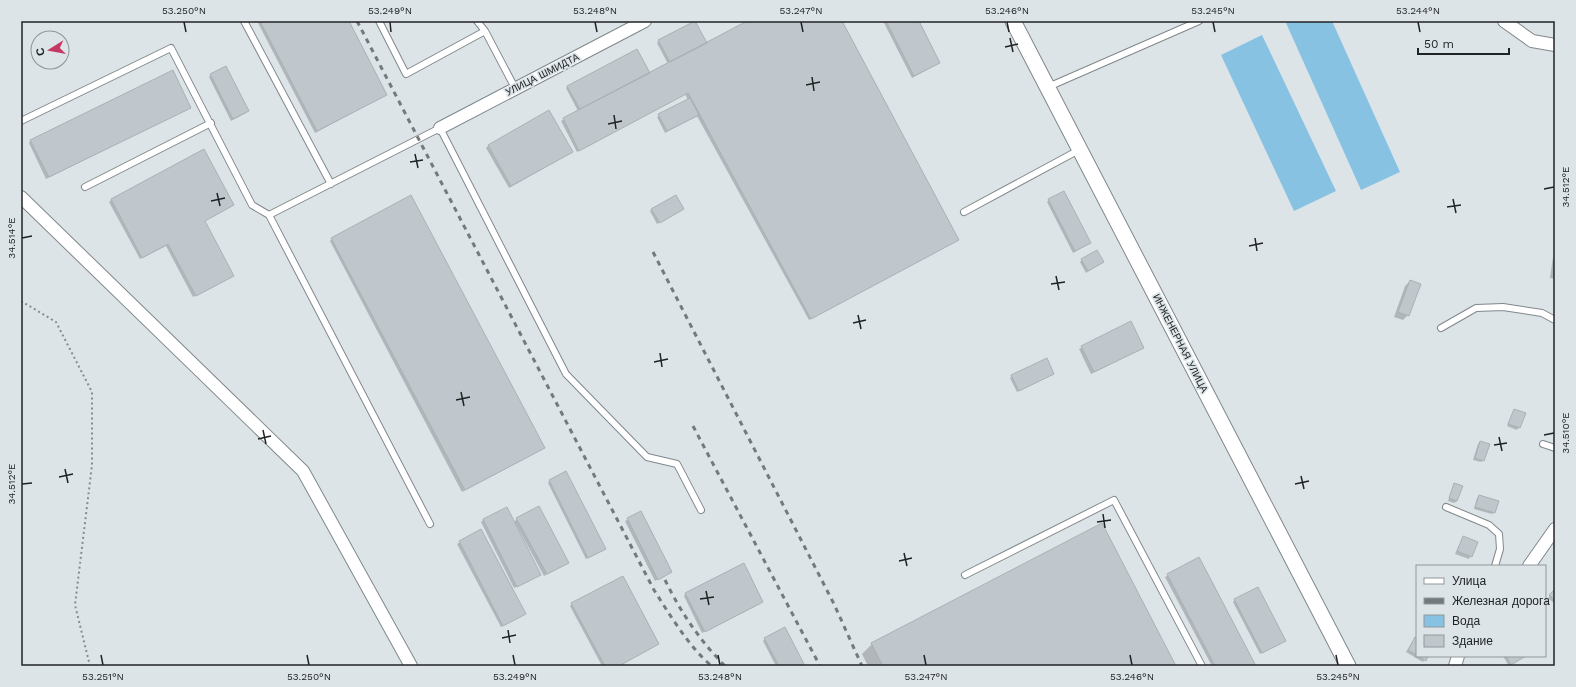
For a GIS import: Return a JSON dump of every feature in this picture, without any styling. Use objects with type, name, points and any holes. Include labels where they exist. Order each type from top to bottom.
[{"type":"street","name":"УЛИЦА ШМИДТА","points":[[440,128],[645,21]]},
{"type":"street","name":"ИНЖЕНЕРНАЯ УЛИЦА","points":[[1013,21],[1348,666]]},
{"type":"street","points":[[1504,21],[1532,41],[1555,45]]},
{"type":"street","points":[[21,197],[303,471],[412,666]]},
{"type":"street","points":[[1530,565],[1555,529]]},
{"type":"lane","points":[[244,21],[331,184]]},
{"type":"lane","points":[[379,21],[406,74],[485,31]]},
{"type":"lane","points":[[477,21],[485,31],[515,88]]},
{"type":"lane","points":[[1048,88],[1198,21]]},
{"type":"lane","points":[[21,121],[171,48],[252,205],[269,215],[430,524]]},
{"type":"lane","points":[[85,187],[211,124]]},
{"type":"lane","points":[[269,215],[440,128],[566,374],[647,457],[676,464],[701,510]]},
{"type":"lane","points":[[964,212],[1080,150]]},
{"type":"lane","points":[[1441,328],[1476,308],[1503,307],[1542,313],[1555,320]]},
{"type":"lane","points":[[1543,444],[1555,448]]},
{"type":"lane","points":[[965,575],[1114,500],[1202,666]]},
{"type":"lane","points":[[1446,507],[1489,525],[1499,534],[1500,549],[1495,565]]},
{"type":"path","points":[[21,301],[56,322],[92,392],[92,465],[75,605],[90,666]]},
{"type":"water","points":[[1290,21],[1332,21],[1400,172],[1361,190],[1286,23]]},
{"type":"water","points":[[1262,35],[1336,191],[1294,211],[1221,55]]},
{"type":"building","points":[[260,21],[349,21],[387,95],[317,131]]},
{"type":"building","points":[[695,21],[707,43],[670,62],[658,40]]},
{"type":"building","points":[[747,21],[842,21],[959,240],[811,319],[688,93],[579,151],[563,118]]},
{"type":"building","points":[[886,21],[919,21],[940,63],[914,76]]},
{"type":"building","points":[[637,49],[650,73],[580,109],[567,86]]},
{"type":"building","points":[[226,66],[249,111],[233,119],[210,74]]},
{"type":"building","points":[[173,70],[191,108],[49,177],[30,140]]},
{"type":"building","points":[[690,98],[699,115],[667,131],[658,114]]},
{"type":"building","points":[[549,110],[573,152],[511,186],[488,145]]},
{"type":"building","points":[[204,149],[234,205],[205,221],[234,276],[196,296],[168,244],[142,258],[111,199]]},
{"type":"building","points":[[1064,191],[1091,243],[1075,251],[1048,199]]},
{"type":"building","points":[[411,195],[545,448],[465,490],[331,238]]},
{"type":"building","points":[[676,195],[684,209],[660,223],[651,209]]},
{"type":"building","points":[[1097,250],[1104,262],[1088,271],[1081,259]]},
{"type":"building","points":[[1410,280],[1421,284],[1409,316],[1398,312]]},
{"type":"building","points":[[1131,321],[1144,348],[1094,372],[1081,346]]},
{"type":"building","points":[[1047,358],[1054,374],[1019,391],[1011,375]]},
{"type":"building","points":[[1514,409],[1526,413],[1520,428],[1508,424]]},
{"type":"building","points":[[1480,441],[1490,444],[1484,461],[1475,458]]},
{"type":"building","points":[[566,471],[606,549],[588,558],[549,480]]},
{"type":"building","points":[[1454,483],[1463,486],[1457,501],[1449,498]]},
{"type":"building","points":[[1479,495],[1499,501],[1495,513],[1475,507]]},
{"type":"building","points":[[539,506],[569,563],[547,574],[516,518]]},
{"type":"building","points":[[507,507],[541,575],[517,587],[483,519]]},
{"type":"building","points":[[641,511],[672,572],[658,580],[627,518]]},
{"type":"building","points":[[1102,523],[1176,666],[883,666],[871,643]]},
{"type":"building","points":[[481,529],[526,614],[503,626],[459,541]]},
{"type":"building","points":[[1463,536],[1478,542],[1472,557],[1457,551]]},
{"type":"building","points":[[1199,557],[1256,666],[1215,666],[1167,574]]},
{"type":"building","points":[[744,563],[763,602],[705,632],[685,593]]},
{"type":"building","points":[[623,576],[659,644],[619,666],[605,666],[571,603]]},
{"type":"building","points":[[1258,587],[1286,641],[1262,653],[1234,599]]},
{"type":"building","points":[[1555,589],[1555,600],[1549,595]]},
{"type":"building","points":[[785,627],[805,666],[779,666],[764,638]]},
{"type":"building","points":[[1415,637],[1416,638],[1416,654],[1408,650]]},
{"type":"building","points":[[1420,657],[1428,657],[1426,661]]},
{"type":"building","points":[[1507,657],[1524,657],[1511,665]]},
{"type":"railway","points":[[357,21],[654,590],[688,641],[712,666]]},
{"type":"railway","points":[[653,252],[834,604],[862,666]]},
{"type":"railway","points":[[693,426],[820,666]]},
{"type":"railway","points":[[665,580],[691,625],[725,666]]}]
